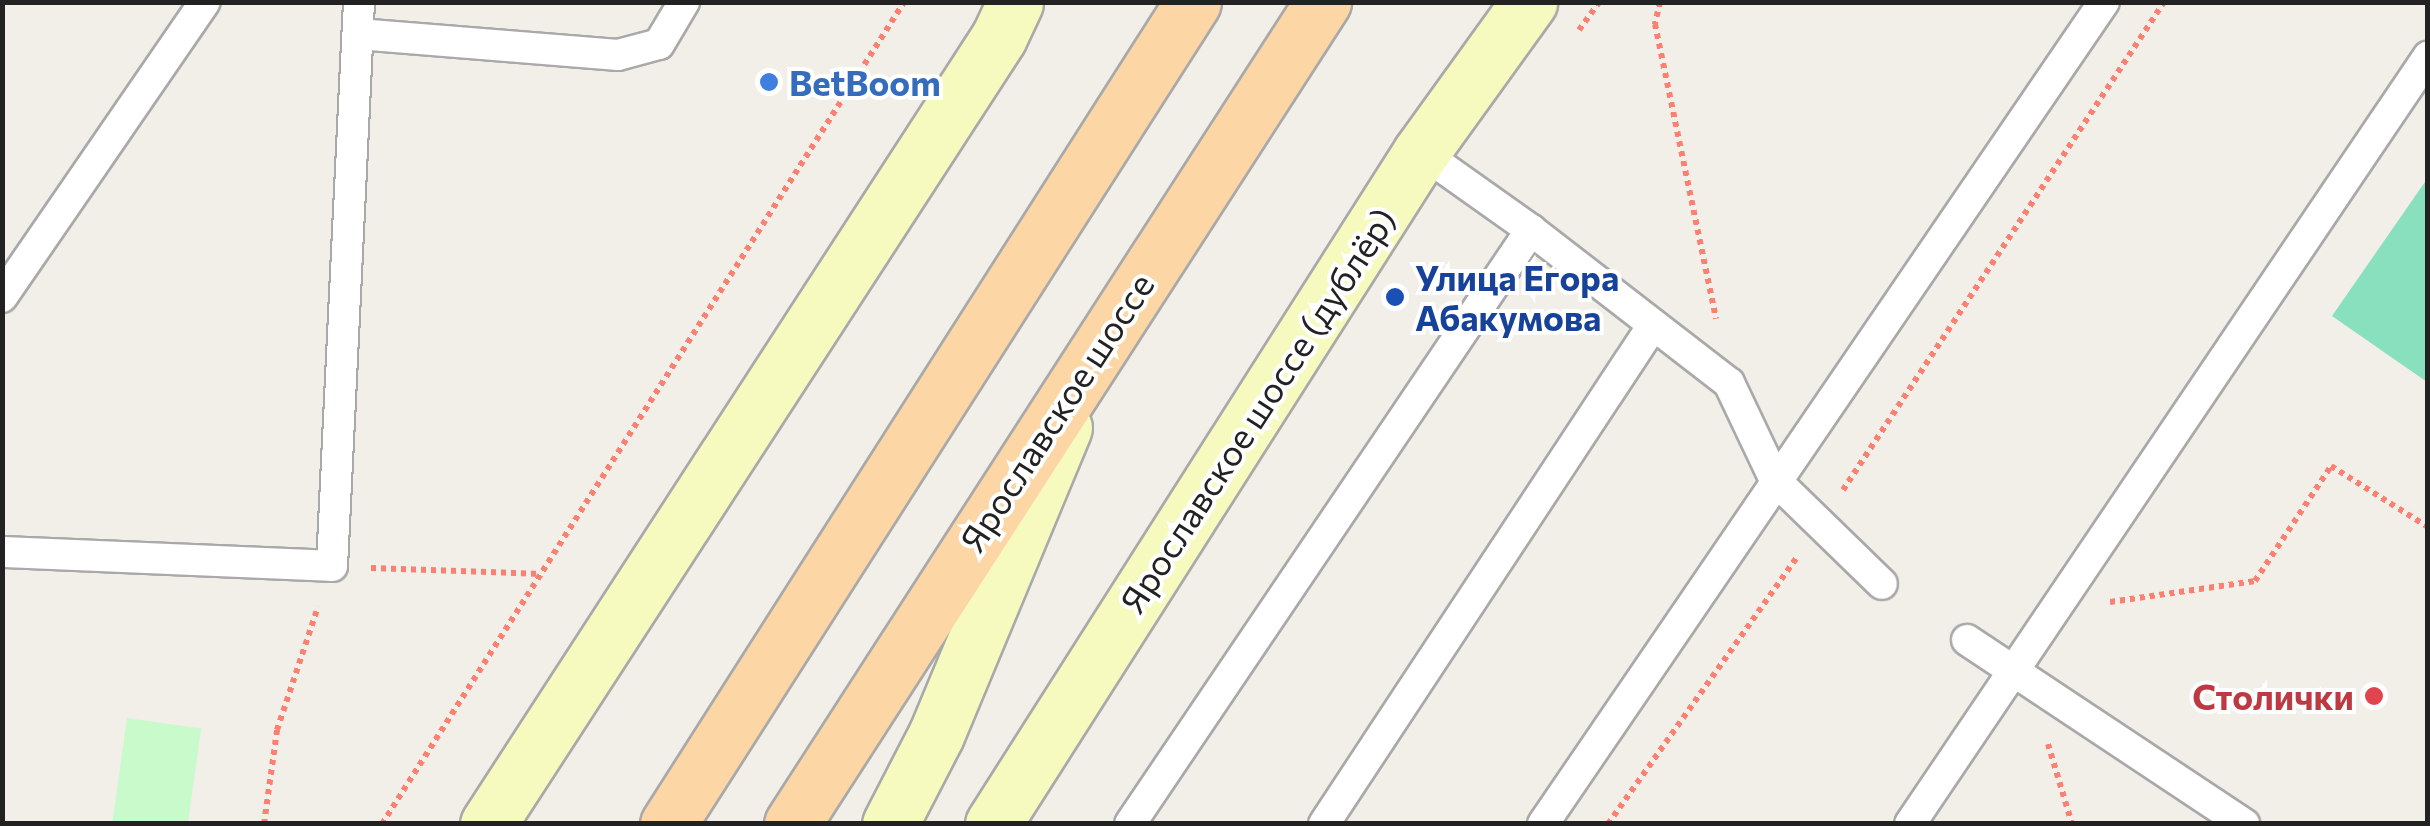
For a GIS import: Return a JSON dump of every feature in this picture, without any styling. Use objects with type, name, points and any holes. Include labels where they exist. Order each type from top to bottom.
[{"type":"main road","points":[[668,824],[1193,2]]},
{"type":"main road","name":"Ярославское шоссе","points":[[792,824],[1323,2]]},
{"type":"street","points":[[488,824],[999,38],[1015,2]]},
{"type":"street","name":"Ярославское шоссе (дублёр)","points":[[993,824],[1421,152],[1529,2]]},
{"type":"street","points":[[890,824],[936,735],[1099,346]]},
{"type":"lane","points":[[2,297],[205,2]]},
{"type":"lane","points":[[2,552],[332,566],[359,2]]},
{"type":"lane","points":[[358,34],[618,55],[659,44],[684,2]]},
{"type":"lane","points":[[1544,824],[2104,2]]},
{"type":"lane","points":[[1910,824],[2021,676],[2054,610],[2428,57]]},
{"type":"lane","points":[[1421,152],[1530,230],[1729,384],[1775,480],[1882,584]]},
{"type":"lane","points":[[1130,824],[1530,230]]},
{"type":"lane","points":[[1324,824],[1653,325]]},
{"type":"lane","points":[[1967,640],[2244,824]]},
{"type":"path","points":[[382,824],[904,2]]},
{"type":"path","points":[[1660,2],[1654,24],[1729,384]]},
{"type":"path","points":[[1608,824],[1820,524],[2164,2]]},
{"type":"path","points":[[2054,610],[2255,581],[2331,466],[2428,527]]},
{"type":"path","points":[[264,824],[277,730],[332,566],[541,574]]},
{"type":"path","points":[[2021,676],[2072,824]]},
{"type":"green space","points":[[2427,179],[2427,382],[2332,316]]},
{"type":"green space","points":[[127,718],[201,728],[188,824],[112,823]]},
{"type":"place","name":"BetBoom","points":[[769,82]]},
{"type":"place","name":"Улица Егора Абакумова","points":[[1395,297]]},
{"type":"place","name":"Столички","points":[[2374,696]]}]
